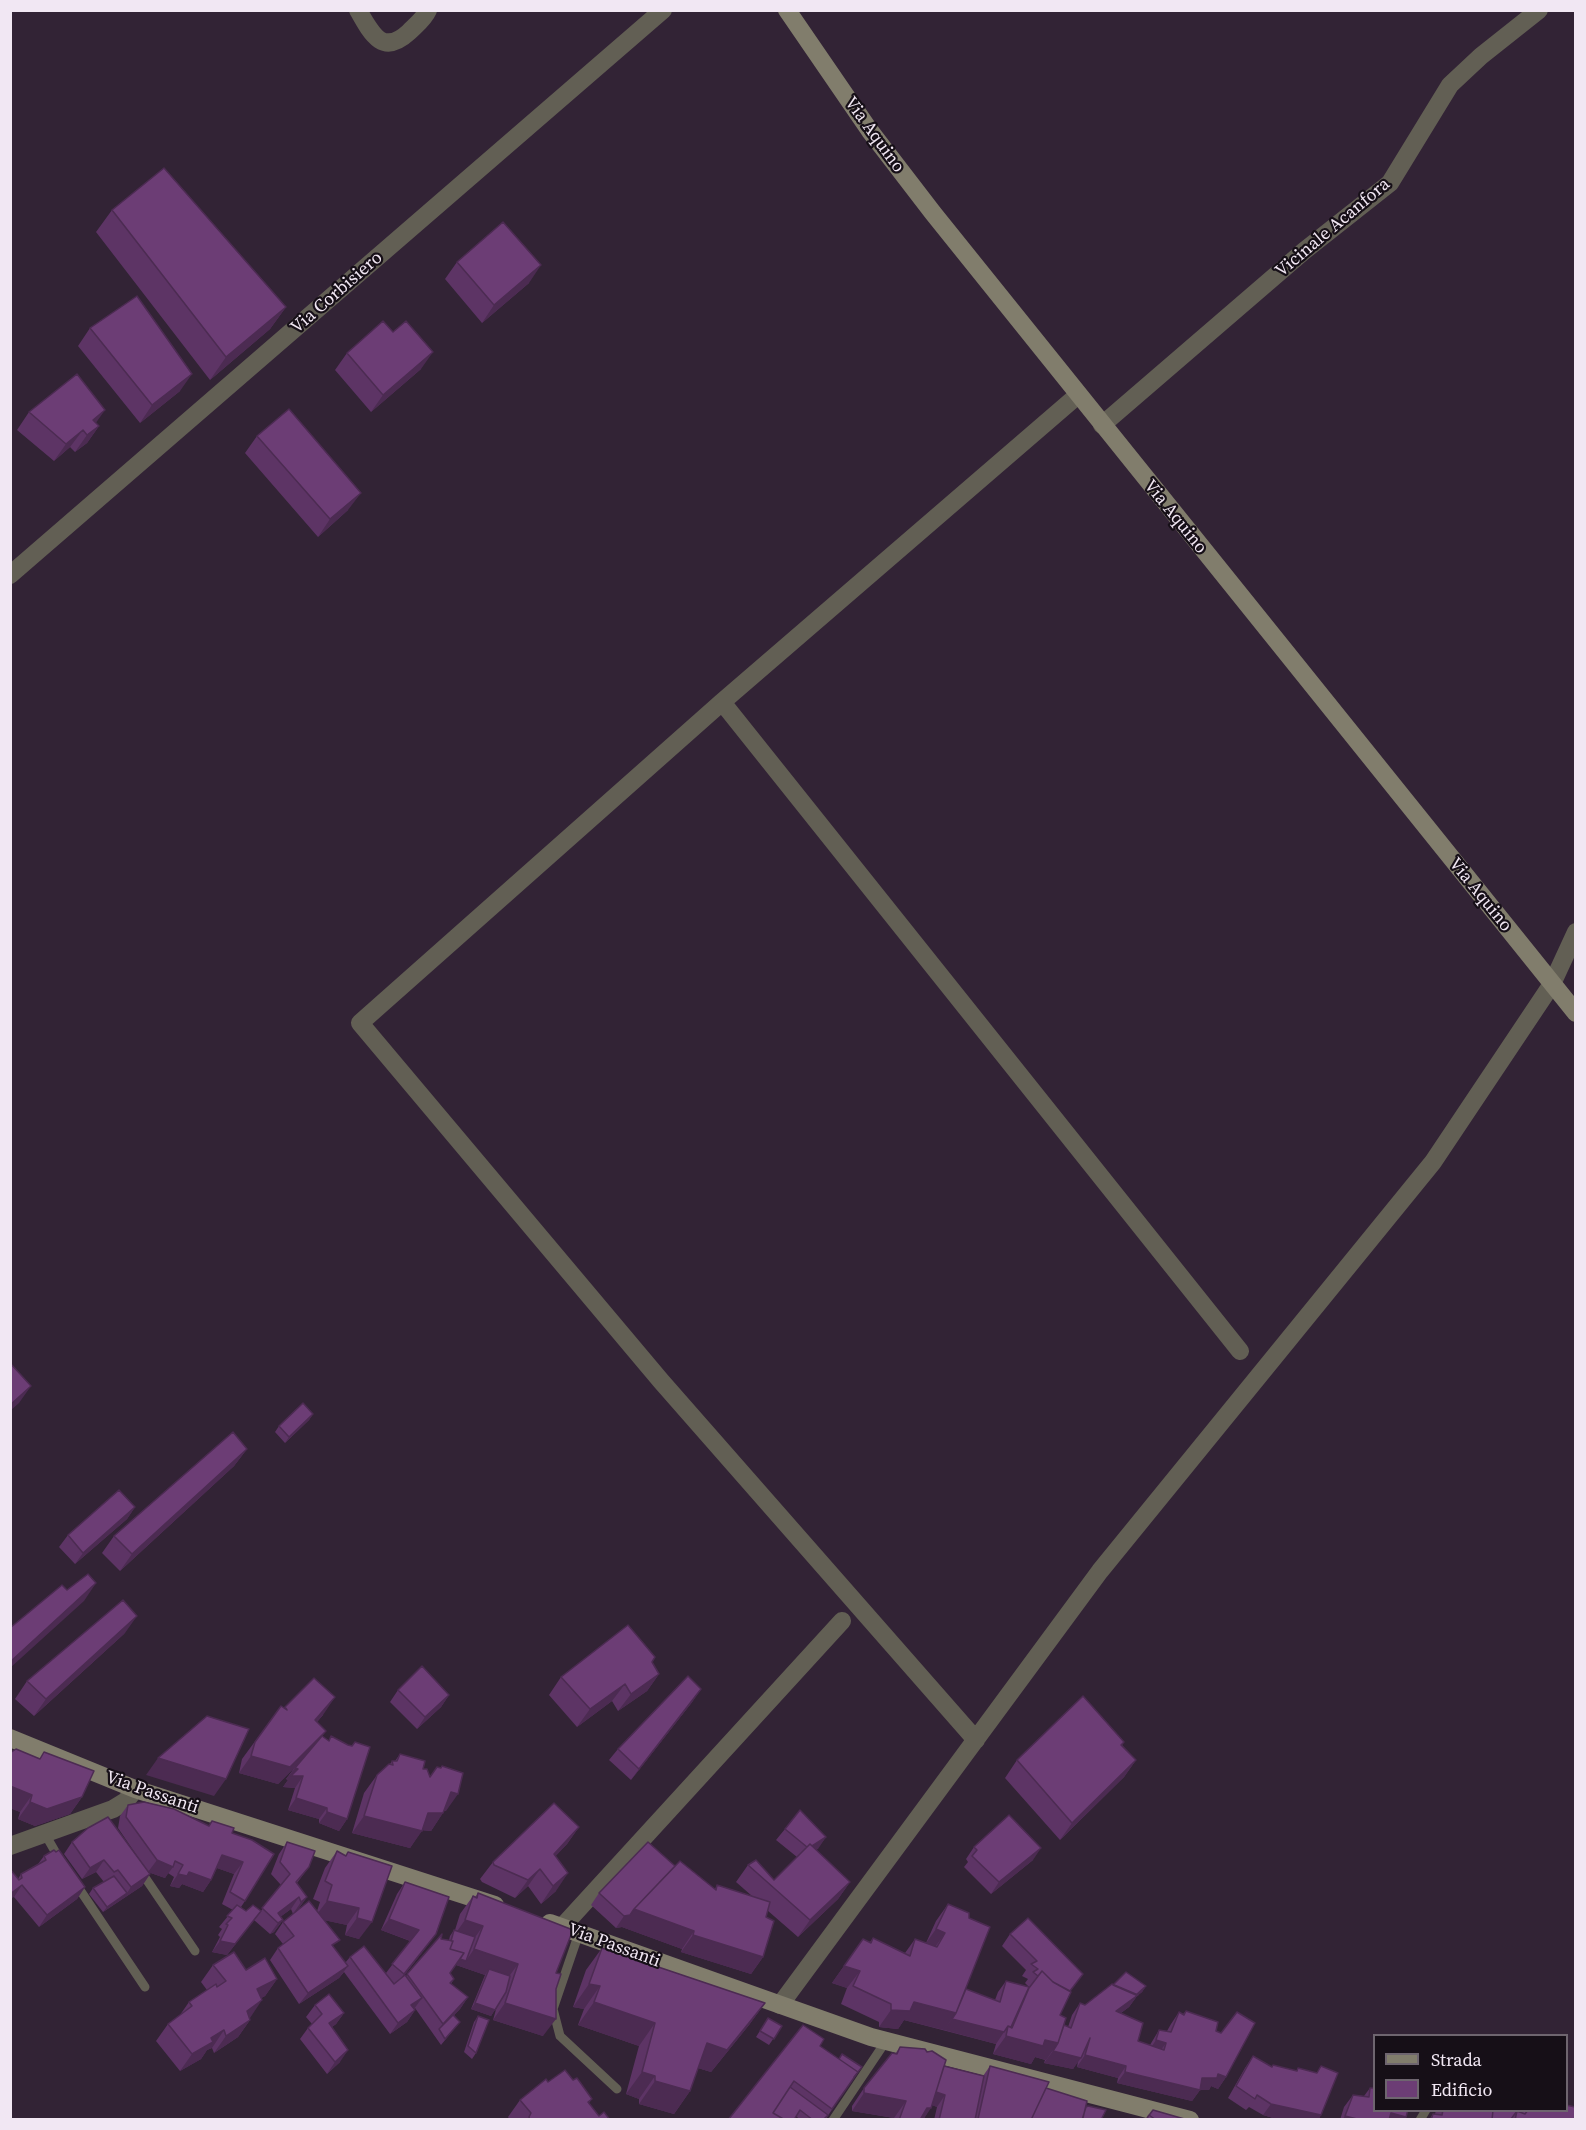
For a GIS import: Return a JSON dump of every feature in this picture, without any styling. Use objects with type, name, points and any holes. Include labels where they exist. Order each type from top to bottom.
[{"type":"street","points":[[358,10],[380,41],[390,45],[398,42],[428,10]]},
{"type":"street","name":"Via Corbisiero","points":[[10,575],[663,10]]},
{"type":"street","name":"Via Aquino","points":[[787,10],[870,131],[1078,395],[1575,1013]]},
{"type":"street","name":"Vicinale Acanfora","points":[[1102,425],[1304,251],[1390,183],[1450,85],[1481,56],[1539,10]]},
{"type":"street","points":[[976,1740],[661,1381],[360,1023],[722,702],[1078,395]]},
{"type":"street","points":[[722,702],[1240,1351]]},
{"type":"street","points":[[780,2005],[1101,1571],[1433,1162],[1552,984],[1575,932]]},
{"type":"street","points":[[570,1930],[842,1621]]},
{"type":"street","name":"Via Passanti","points":[[10,1738],[135,1789],[507,1909]]},
{"type":"street","points":[[10,1846],[105,1818],[126,1801],[135,1789]]},
{"type":"street","name":"Via Passanti","points":[[529,1917],[886,2041],[1142,2114],[1190,2120]]},
{"type":"lane","points":[[45,1834],[48,1844],[145,1987]]},
{"type":"lane","points":[[135,1863],[195,1952]]},
{"type":"lane","points":[[570,1930],[553,2009],[560,2036],[617,2089]]},
{"type":"lane","points":[[833,2120],[886,2041]]},
{"type":"building","points":[[164,168],[286,307],[226,357],[112,210]]},
{"type":"building","points":[[503,222],[541,265],[494,305],[457,262]]},
{"type":"building","points":[[137,296],[192,374],[152,405],[90,328]]},
{"type":"building","points":[[383,321],[393,332],[406,321],[433,352],[383,395],[347,353]]},
{"type":"building","points":[[77,374],[105,410],[93,420],[99,426],[87,435],[83,430],[66,444],[29,412]]},
{"type":"building","points":[[289,409],[361,493],[330,519],[257,436]]},
{"type":"building","points":[[10,1363],[31,1386],[10,1405]]},
{"type":"building","points":[[303,1403],[313,1414],[289,1437],[279,1426]]},
{"type":"building","points":[[233,1432],[247,1449],[132,1554],[114,1536]]},
{"type":"building","points":[[119,1490],[135,1507],[83,1553],[68,1535]]},
{"type":"building","points":[[88,1574],[96,1583],[10,1662],[10,1628],[62,1585],[67,1590]]},
{"type":"building","points":[[123,1600],[137,1616],[46,1699],[27,1681]]},
{"type":"building","points":[[628,1625],[655,1657],[652,1662],[659,1674],[631,1694],[625,1684],[590,1709],[561,1677]]},
{"type":"building","points":[[422,1666],[449,1695],[425,1717],[398,1690]]},
{"type":"building","points":[[688,1676],[701,1689],[639,1769],[618,1749]]},
{"type":"building","points":[[314,1678],[335,1697],[315,1720],[326,1731],[290,1767],[251,1756],[255,1742],[281,1706],[287,1710],[285,1707]]},
{"type":"building","points":[[1083,1696],[1124,1742],[1121,1745],[1136,1760],[1072,1823],[1017,1760]]},
{"type":"building","points":[[207,1716],[249,1729],[226,1779],[158,1758]]},
{"type":"building","points":[[322,1736],[329,1741],[331,1736],[348,1745],[352,1746],[355,1742],[370,1747],[347,1819],[327,1812],[327,1808],[296,1798],[303,1776],[291,1776]]},
{"type":"building","points":[[16,1749],[40,1759],[44,1752],[94,1771],[82,1797],[47,1809],[30,1802],[32,1795],[10,1786],[10,1753]]},
{"type":"building","points":[[400,1754],[425,1761],[423,1769],[427,1769],[430,1777],[437,1767],[442,1766],[463,1773],[458,1794],[451,1792],[443,1813],[428,1813],[422,1831],[364,1816],[377,1775],[389,1764],[393,1765],[392,1761],[397,1761]]},
{"type":"building","points":[[144,1802],[174,1809],[209,1826],[212,1821],[234,1828],[232,1833],[252,1840],[274,1854],[245,1901],[230,1892],[243,1862],[222,1855],[211,1880],[189,1872],[187,1876],[178,1874],[183,1865],[175,1861],[173,1867],[157,1860],[126,1817],[128,1805]]},
{"type":"building","points":[[554,1803],[579,1827],[554,1854],[568,1873],[553,1886],[540,1869],[528,1880],[494,1865],[493,1862]]},
{"type":"building","points":[[800,1810],[826,1837],[812,1846],[810,1844],[807,1847],[785,1829]]},
{"type":"building","points":[[1009,1815],[1041,1848],[999,1882],[972,1856],[977,1850],[974,1847]]},
{"type":"building","points":[[108,1817],[150,1874],[131,1887],[118,1870],[114,1872],[104,1860],[90,1868],[72,1842],[88,1828]]},
{"type":"building","points":[[287,1842],[315,1851],[309,1867],[296,1882],[307,1897],[301,1902],[299,1897],[278,1913],[283,1920],[278,1923],[262,1908],[290,1874],[280,1862]]},
{"type":"building","points":[[648,1842],[675,1866],[630,1915],[624,1916],[599,1893]]},
{"type":"building","points":[[810,1844],[850,1882],[810,1920],[748,1865],[756,1860],[774,1880]]},
{"type":"building","points":[[54,1850],[56,1852],[59,1850],[85,1887],[47,1915],[22,1885],[10,1894],[10,1869],[19,1880],[22,1878],[21,1874],[46,1860],[44,1856]]},
{"type":"building","points":[[337,1851],[346,1856],[348,1852],[392,1866],[372,1922],[357,1918],[359,1908],[327,1901],[332,1885],[325,1881]]},
{"type":"building","points":[[680,1861],[716,1890],[717,1885],[770,1902],[766,1917],[774,1921],[763,1957],[693,1935],[694,1931],[634,1909]]},
{"type":"building","points":[[114,1876],[127,1893],[107,1907],[93,1888]]},
{"type":"building","points":[[405,1882],[449,1897],[436,1934],[404,1974],[392,1964],[419,1930],[389,1919]]},
{"type":"building","points":[[478,1893],[573,1930],[556,1973],[561,1974],[556,1989],[556,2019],[505,2003],[518,1964],[474,1949],[483,1926],[465,1920],[473,1896],[477,1898]]},
{"type":"building","points":[[309,1901],[340,1940],[332,1945],[348,1966],[308,1993],[278,1948],[294,1936],[283,1922]]},
{"type":"building","points":[[948,1904],[969,1913],[969,1918],[990,1927],[956,2013],[914,2002],[910,2011],[891,2010],[891,2004],[853,1986],[860,1971],[844,1966],[863,1939],[871,1943],[873,1938],[910,1956],[915,1939],[937,1947],[945,1933],[936,1929]]},
{"type":"building","points":[[237,1905],[246,1911],[253,1905],[261,1911],[235,1944],[220,1941],[228,1925],[226,1924],[232,1918],[227,1916]]},
{"type":"building","points":[[1028,1918],[1083,1974],[1070,1991],[1053,1982],[1042,1971],[1038,1976],[1033,1972],[1038,1969],[1031,1964],[1037,1961],[1010,1934]]},
{"type":"building","points":[[454,1930],[475,1937],[466,1961],[460,1959],[464,1953],[450,1949]]},
{"type":"building","points":[[442,1934],[441,1939],[453,1941],[450,1949],[464,1953],[450,1973],[454,1979],[450,1983],[468,1997],[443,2024],[407,1974]]},
{"type":"building","points":[[364,1946],[394,1984],[405,1975],[422,1998],[411,2005],[415,2010],[398,2023],[350,1957]]},
{"type":"building","points":[[602,1948],[765,2003],[727,2050],[707,2043],[690,2091],[655,2081],[655,2076],[642,2072],[655,2023],[594,2002],[600,1986],[589,1984]]},
{"type":"building","points":[[234,1952],[246,1970],[265,1958],[277,1979],[257,1989],[262,2000],[247,2011],[250,2020],[226,2036],[224,2030],[211,2038],[213,2042],[192,2054],[168,2024],[192,2006],[189,2002],[216,1984],[217,1987],[226,1981],[213,1965]]},
{"type":"building","points":[[489,1969],[510,1976],[506,1992],[495,2010],[475,2003]]},
{"type":"building","points":[[1042,1971],[1053,1982],[1071,1992],[1060,2015],[1066,2018],[1058,2043],[1045,2040],[1043,2046],[1006,2036],[1008,2026],[1012,2028],[1029,1988]]},
{"type":"building","points":[[1126,1972],[1146,1986],[1136,1995],[1113,1985]]},
{"type":"building","points":[[1006,1981],[1029,1987],[1011,2027],[1008,2026],[1004,2032],[952,2019],[966,1989],[1000,2002]]},
{"type":"building","points":[[1112,1984],[1138,1995],[1116,2011],[1143,2023],[1138,2041],[1164,2050],[1166,2043],[1156,2040],[1159,2030],[1171,2032],[1179,2012],[1184,2015],[1186,2011],[1218,2022],[1216,2031],[1221,2033],[1237,2012],[1255,2023],[1226,2077],[1218,2074],[1217,2078],[1202,2078],[1200,2090],[1125,2072],[1126,2066],[1085,2055],[1090,2038],[1081,2058],[1053,2051],[1064,2025],[1071,2028],[1080,2003],[1085,2005]]},
{"type":"building","points":[[329,1994],[344,2013],[329,2023],[348,2050],[335,2062],[308,2028],[322,2014],[315,2005]]},
{"type":"building","points":[[453,2015],[460,2022],[445,2039],[439,2029]]},
{"type":"building","points":[[478,2016],[489,2020],[476,2053],[468,2046]]},
{"type":"building","points":[[768,2018],[782,2026],[774,2039],[760,2031]]},
{"type":"building","points":[[803,2025],[824,2039],[820,2046],[858,2072],[832,2109],[794,2081],[773,2113],[785,2120],[728,2120]]},
{"type":"building","points":[[900,2047],[925,2049],[946,2060],[931,2108],[927,2108],[920,2120],[899,2120],[906,2101],[864,2093],[864,2088],[892,2053],[897,2054]]},
{"type":"building","points":[[842,2054],[862,2067],[858,2072],[839,2059]]},
{"type":"building","points":[[1253,2056],[1272,2067],[1273,2065],[1297,2071],[1298,2068],[1317,2073],[1321,2066],[1338,2073],[1321,2115],[1271,2104],[1257,2095],[1255,2099],[1236,2086]]},
{"type":"building","points":[[944,2066],[984,2076],[975,2120],[939,2120],[945,2095],[936,2092]]},
{"type":"building","points":[[990,2066],[1049,2082],[1031,2120],[978,2119]]},
{"type":"building","points":[[565,2070],[573,2080],[577,2078],[592,2099],[588,2102],[599,2116],[604,2112],[610,2120],[530,2120],[531,2113],[520,2100],[546,2079],[548,2082]]},
{"type":"building","points":[[790,2087],[828,2115],[823,2120],[813,2120],[800,2110],[794,2120],[785,2120],[773,2113]]},
{"type":"building","points":[[1046,2088],[1087,2101],[1083,2118],[1081,2120],[1031,2120]]},
{"type":"building","points":[[1370,2088],[1373,2088],[1373,2112],[1407,2112],[1406,2117],[1391,2113],[1389,2120],[1361,2120],[1345,2116],[1353,2095],[1369,2097]]},
{"type":"building","points":[[1568,2105],[1575,2107],[1575,2120],[1515,2120],[1517,2112],[1525,2114],[1526,2112],[1568,2112]]},
{"type":"building","points":[[1088,2106],[1106,2110],[1101,2120],[1082,2120]]},
{"type":"building","points":[[1153,2110],[1188,2120],[1156,2120],[1149,2115]]},
{"type":"building","points":[[1443,2112],[1493,2112],[1492,2120],[1431,2120],[1433,2114],[1442,2115]]},
{"type":"building","points":[[1493,2112],[1516,2112],[1511,2119],[1492,2120]]},
{"type":"building","points":[[1149,2115],[1156,2120],[1146,2120]]}]
